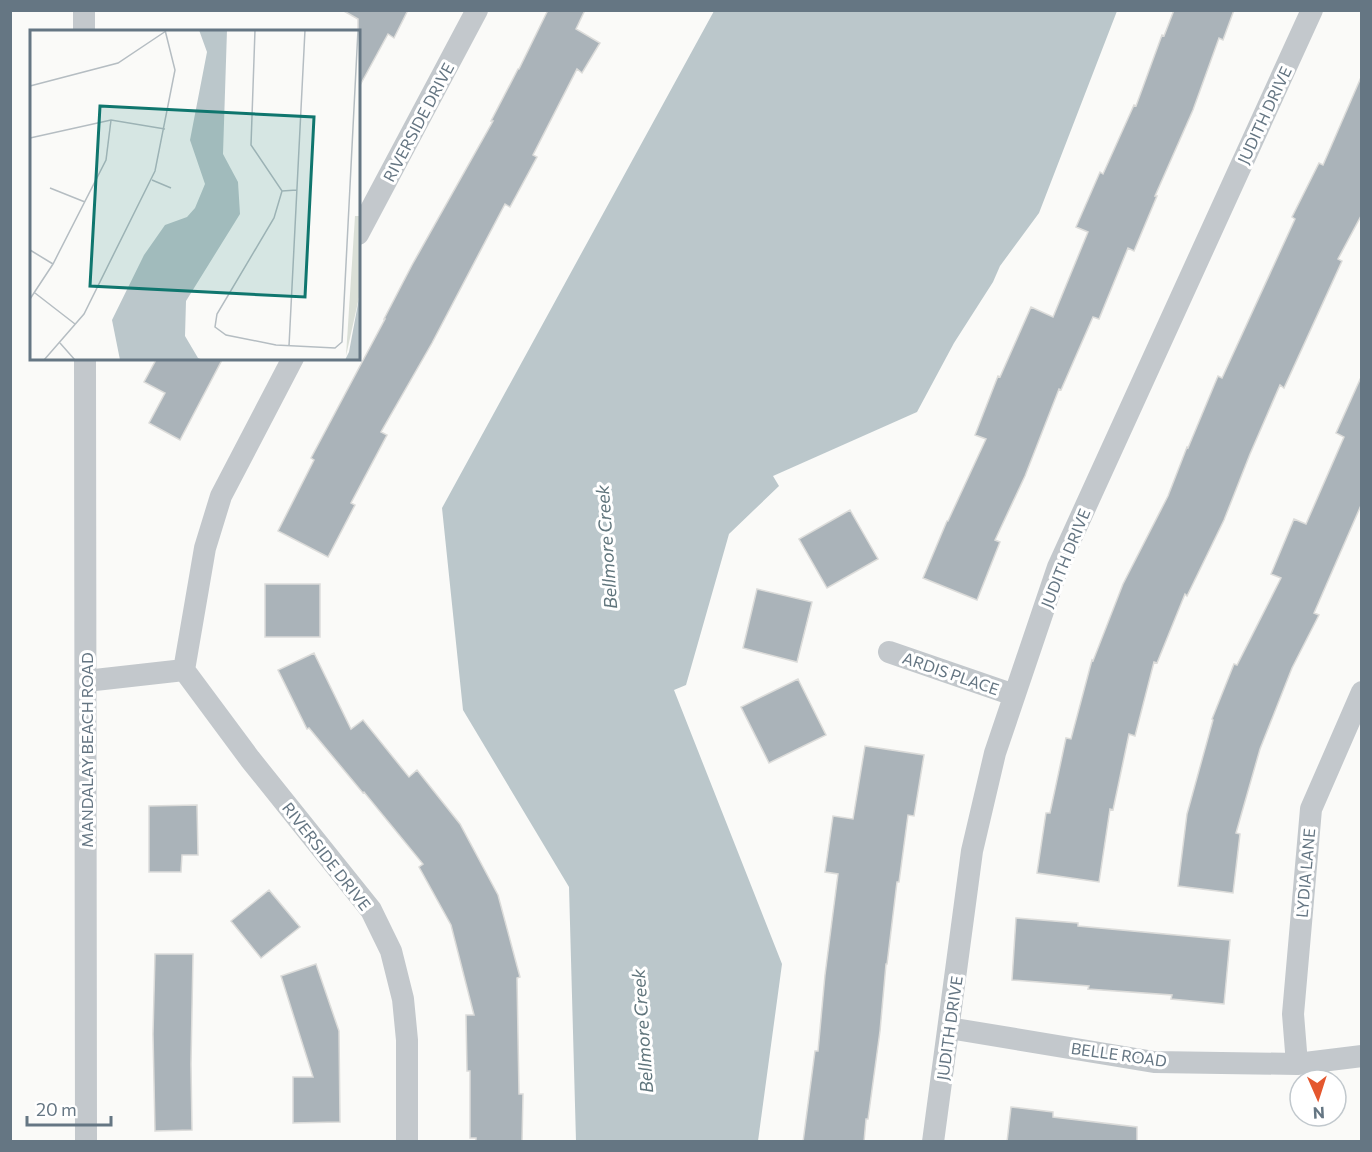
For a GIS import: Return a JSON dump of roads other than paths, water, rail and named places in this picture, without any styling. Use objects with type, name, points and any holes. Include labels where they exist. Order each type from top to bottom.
[{"type":"street","points":[[84,10],[84,30]]},
{"type":"street","name":"RIVERSIDE DRIVE","points":[[360,230],[477,10]]},
{"type":"street","name":"JUDITH DRIVE","points":[[933,1142],[972,851],[995,753],[1014,695],[1058,567],[1312,10]]},
{"type":"street","name":"MANDALAY BEACH ROAD","points":[[85,360],[86,1142]]},
{"type":"street","points":[[86,681],[184,670],[205,548],[220,496],[292,360]]},
{"type":"street","name":"ARDIS PLACE","points":[[889,652],[1014,695]]},
{"type":"street","name":"RIVERSIDE DRIVE","points":[[184,670],[250,759],[371,910],[391,951],[404,999],[407,1040],[407,1142]]},
{"type":"street","name":"LYDIA LANE","points":[[1297,1064],[1293,1014],[1311,809],[1362,692]]},
{"type":"street","name":"BELLE ROAD","points":[[949,1028],[1154,1062],[1297,1064],[1362,1056]]},
{"type":"water","name":"Bellmore Creek","points":[[714,11],[1117,11],[1039,213],[1000,266],[993,282],[954,343],[917,412],[773,476],[779,486],[729,534],[686,685],[674,690],[782,964],[758,1141],[576,1141],[569,887],[463,710],[442,508]]}]
